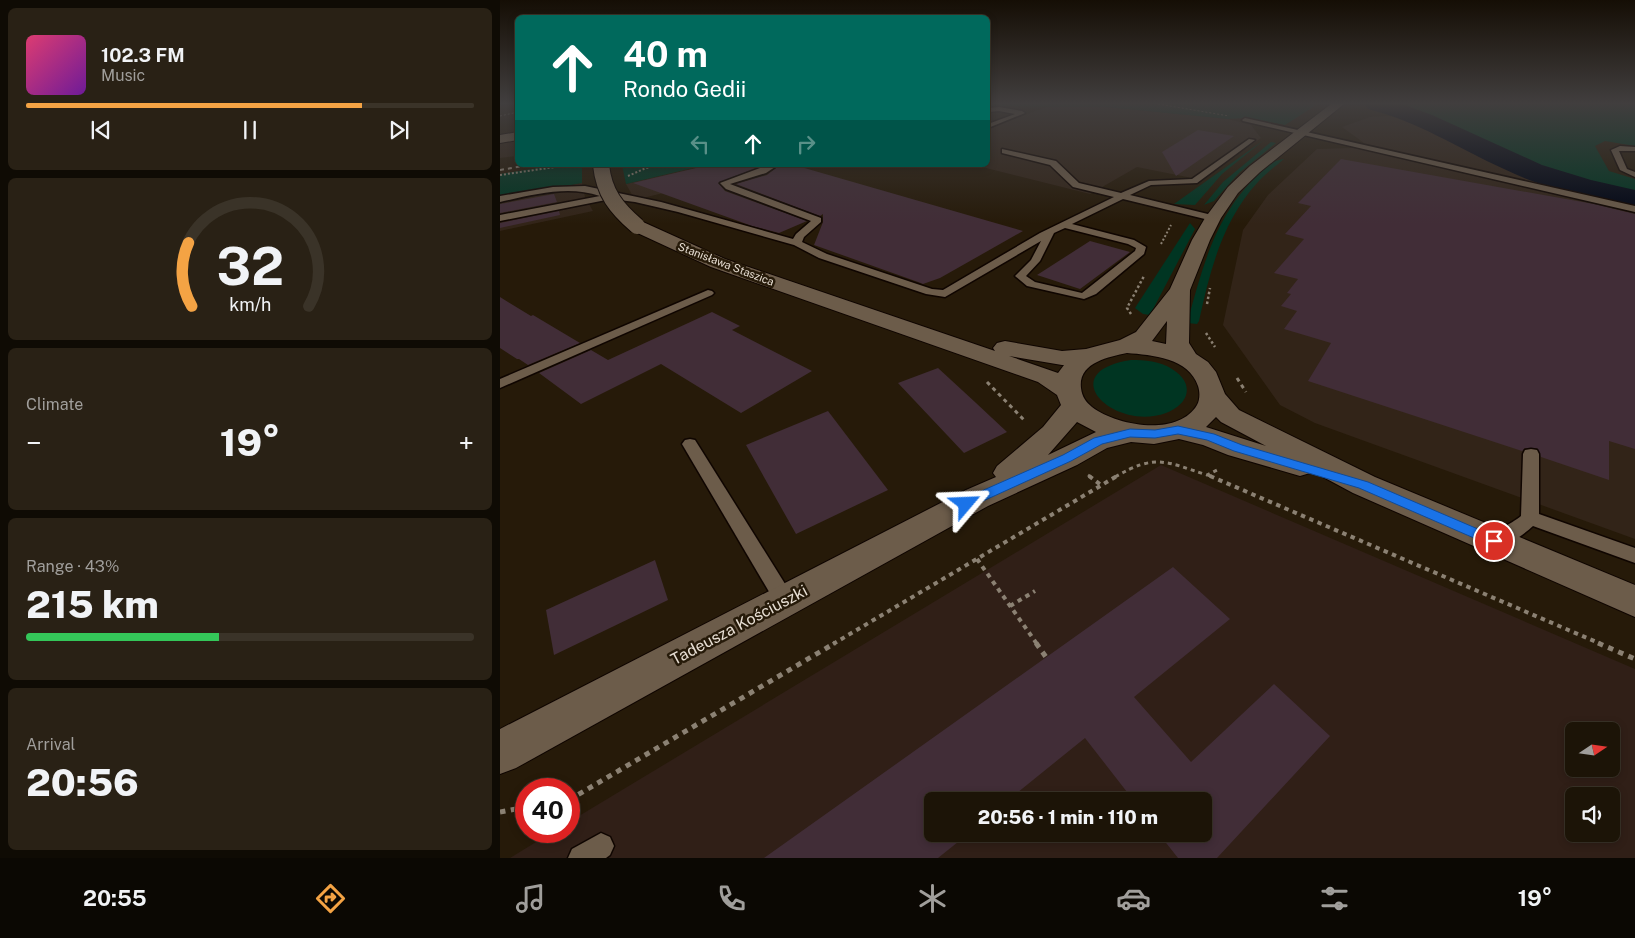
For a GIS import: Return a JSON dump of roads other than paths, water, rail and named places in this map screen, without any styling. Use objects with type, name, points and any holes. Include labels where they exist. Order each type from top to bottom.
[{"type":"street","points":[[1127,346],[1144,337],[1180,290],[1201,240],[1213,218],[1233,190],[1286,144]]},
{"type":"street","name":"Stanisława Staszica","points":[[601,167],[602,180],[607,195],[619,211],[638,226],[673,244],[886,322],[1048,377],[1071,398]]},
{"type":"street","points":[[1180,290],[1177,344],[1187,359]]},
{"type":"street","name":"Stanisława Staszica","points":[[886,322],[1028,353],[1062,358],[1090,356]]},
{"type":"street","points":[[1213,396],[1209,409],[1196,421],[1178,430],[1155,434],[1130,433],[1106,428],[1087,417],[1071,398],[1069,377],[1077,365],[1090,356],[1108,349],[1127,346],[1162,350],[1187,359],[1201,369],[1210,382],[1213,396],[1230,416],[1364,485],[1635,601]]},
{"type":"street","name":"Tadeusza Kościuszki","points":[[977,498],[1045,443],[1064,422],[1071,398]]},
{"type":"street","points":[[1178,430],[1210,436],[1238,448],[1364,485]]},
{"type":"street","name":"Tadeusza Kościuszki","points":[[500,752],[977,498],[1067,458],[1098,441],[1130,433]]},
{"type":"lane","points":[[500,199],[574,188],[587,189],[611,196],[666,204],[768,236],[797,243],[823,256],[930,292],[944,294],[1050,232],[1149,183],[1194,182],[1246,144]]},
{"type":"lane","points":[[1352,144],[1635,209]]},
{"type":"lane","points":[[1635,149],[1620,148],[1615,150],[1624,170],[1635,175]]},
{"type":"lane","points":[[1005,151],[1053,163],[1076,185],[1213,218]]},
{"type":"lane","points":[[770,167],[724,183],[728,187],[818,220],[800,236],[797,243]]},
{"type":"lane","points":[[500,218],[611,196]]},
{"type":"lane","points":[[1050,232],[1036,261],[1020,276],[1031,284],[1078,296],[1092,292],[1140,252],[1141,247],[1131,242],[1064,225]]},
{"type":"lane","points":[[500,384],[708,293]]},
{"type":"lane","points":[[690,444],[785,601]]},
{"type":"lane","points":[[1494,541],[1518,530],[1530,518],[1531,454]]},
{"type":"lane","points":[[1530,518],[1635,556]]},
{"type":"waterway","points":[[1473,144],[1515,164],[1549,177],[1600,192],[1635,199]]},
{"type":"railway","points":[[500,170],[517,167]]}]
